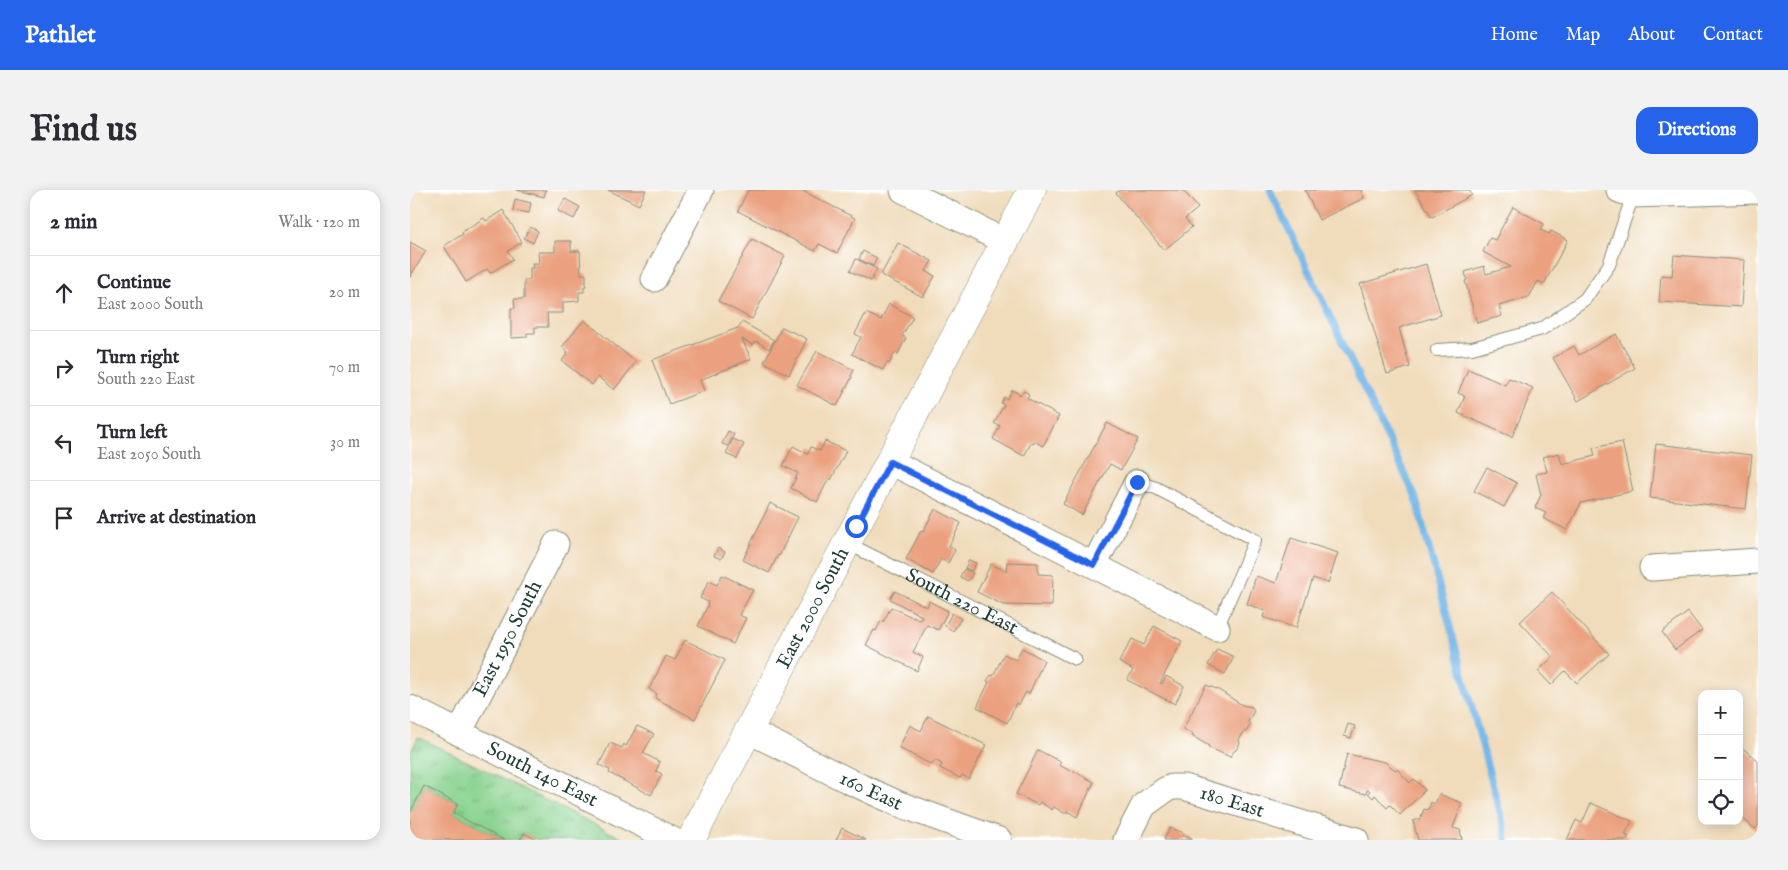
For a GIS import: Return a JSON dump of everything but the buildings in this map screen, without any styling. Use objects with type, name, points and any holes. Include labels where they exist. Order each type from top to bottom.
[{"type":"street","points":[[654,279],[701,190]]},
{"type":"street","points":[[903,190],[1004,241]]},
{"type":"street","name":"East 2000 South","points":[[691,840],[1032,190]]},
{"type":"street","points":[[1626,192],[1758,190]]},
{"type":"street","points":[[890,462],[1217,628]]},
{"type":"street","points":[[1094,565],[1137,482]]},
{"type":"street","name":"East 1950 South","points":[[459,733],[556,544]]},
{"type":"street","points":[[1652,568],[1758,561]]},
{"type":"street","name":"South 140 East","points":[[410,709],[673,840]]},
{"type":"street","name":"160 East","points":[[749,730],[851,782],[899,804],[999,840]]},
{"type":"street","name":"180 East","points":[[1126,840],[1144,805],[1172,787],[1184,787],[1356,840]]},
{"type":"lane","points":[[1437,350],[1472,348],[1542,329],[1585,299],[1609,265],[1626,192]]},
{"type":"lane","points":[[1137,482],[1156,488],[1255,540],[1217,628]]},
{"type":"lane","name":"South 220 East","points":[[847,544],[1075,659]]},
{"type":"green space","points":[[418,737],[626,840],[537,840],[524,833],[520,840],[504,840],[453,813],[458,803],[424,786],[410,813],[410,753]]},
{"type":"waterway","points":[[1270,190],[1415,496],[1506,840]]},
{"type":"route","points":[[856,526],[890,462],[1094,565],[1137,482]]}]
